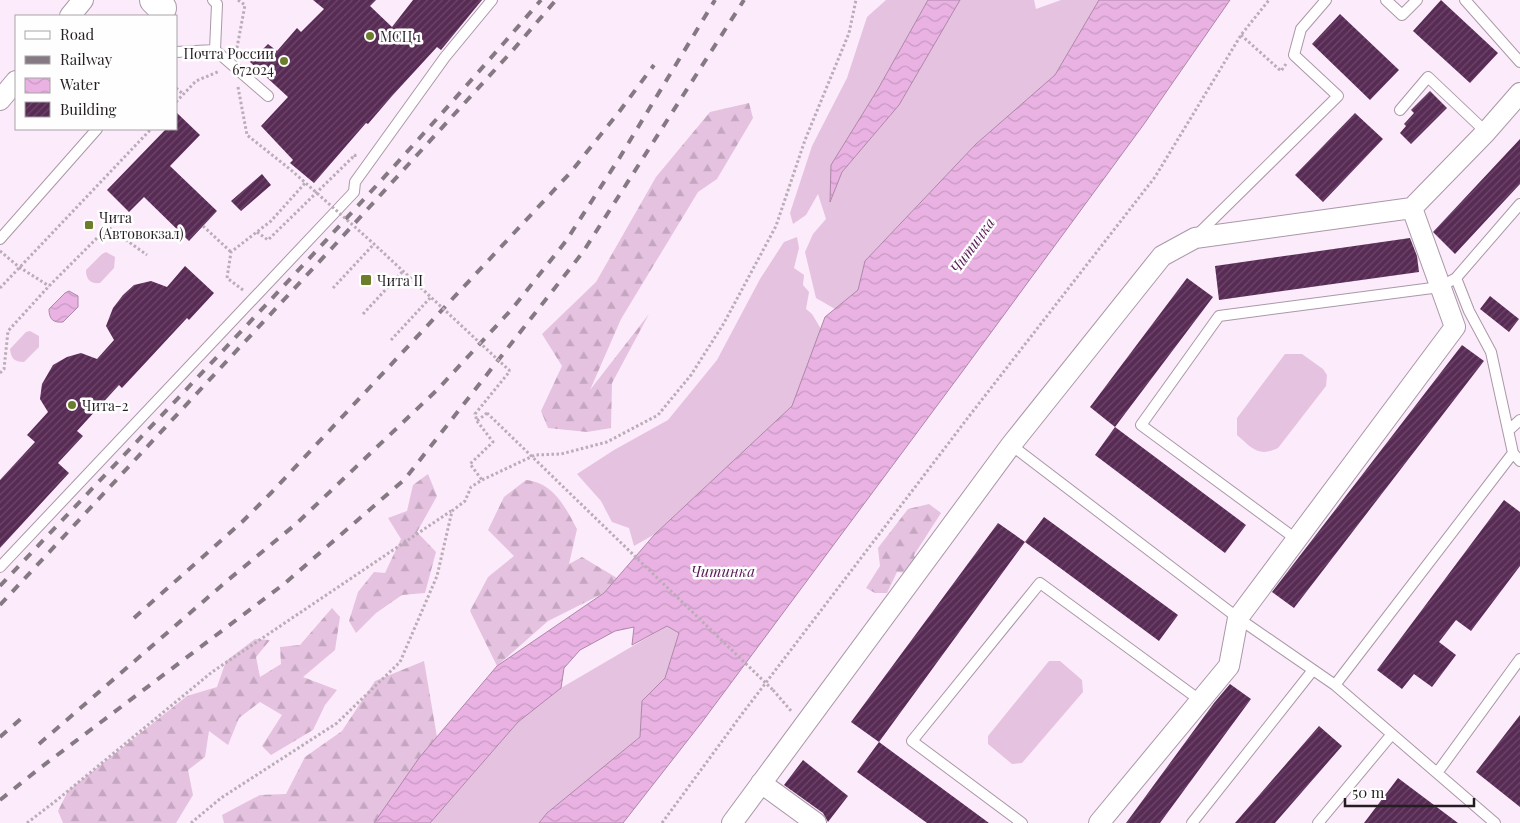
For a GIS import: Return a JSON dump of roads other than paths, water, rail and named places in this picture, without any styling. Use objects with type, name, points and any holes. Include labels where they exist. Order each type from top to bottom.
[{"type":"street","points":[[71,15],[83,0]]},
{"type":"street","points":[[0,100],[15,82]]},
{"type":"street","points":[[732,823],[1011,445],[1162,256],[1195,238],[1412,208],[1520,94]]},
{"type":"street","points":[[1099,823],[1229,666],[1238,618],[1455,327],[1448,282],[1412,208]]},
{"type":"street","points":[[761,783],[816,823]]},
{"type":"lane","points":[[213,0],[216,4],[215,50]]},
{"type":"lane","points":[[0,567],[354,192],[355,182],[445,57],[492,0]]},
{"type":"lane","points":[[1195,238],[1338,96],[1294,55],[1301,29],[1326,0]]},
{"type":"lane","points":[[1386,0],[1402,15],[1417,0]]},
{"type":"lane","points":[[1465,0],[1520,62]]},
{"type":"lane","points":[[178,52],[215,50],[268,96]]},
{"type":"lane","points":[[1400,110],[1428,77],[1486,132]]},
{"type":"lane","points":[[0,239],[96,130]]},
{"type":"lane","points":[[1296,539],[1141,425],[1220,316],[1448,282],[1520,204]]},
{"type":"lane","points":[[1448,282],[1469,311],[1492,352],[1513,453],[1520,462]]},
{"type":"lane","points":[[1509,430],[1520,420]]},
{"type":"lane","points":[[1011,445],[1238,618],[1335,685],[1495,823]]},
{"type":"lane","points":[[1335,685],[1513,453]]},
{"type":"lane","points":[[1022,823],[912,741],[1040,583],[1201,701]]},
{"type":"lane","points":[[1437,773],[1520,659]]},
{"type":"lane","points":[[1192,823],[1313,670]]},
{"type":"lane","points":[[1318,823],[1392,734]]},
{"type":"water","points":[[928,0],[960,0],[899,105],[842,172],[830,202],[831,165],[878,89]]},
{"type":"water","name":"Читинка","points":[[1099,0],[1230,0],[1144,124],[962,372],[702,722],[623,823],[539,823],[547,813],[640,737],[642,701],[665,678],[679,633],[667,626],[632,645],[634,627],[615,631],[580,650],[564,668],[561,688],[518,722],[430,823],[374,823],[419,758],[497,666],[604,593],[655,534],[792,406],[825,317],[858,290],[865,261],[976,144],[1055,75]]},
{"type":"water","points":[[69,291],[78,296],[78,307],[63,322],[54,321],[51,318],[49,309]]},
{"type":"railway","points":[[0,586],[342,223],[541,0]]},
{"type":"railway","points":[[0,605],[332,248],[513,50],[556,0]]},
{"type":"railway","points":[[39,744],[228,580],[296,524],[438,389],[512,309],[566,241],[620,157],[715,0]]},
{"type":"railway","points":[[0,800],[284,584],[405,479],[583,252],[744,0]]},
{"type":"railway","points":[[134,618],[242,522],[272,492],[570,173],[654,65]]},
{"type":"railway","points":[[0,737],[24,716]]},
{"type":"place","name":"МСЦ 1","points":[[370,36]]},
{"type":"place","name":"Почта России 672024","points":[[284,61]]},
{"type":"place","name":"Чита (Автовокзал)","points":[[89,225]]},
{"type":"place","name":"Чита II","points":[[366,280]]},
{"type":"place","name":"Чита-2","points":[[72,405]]}]
